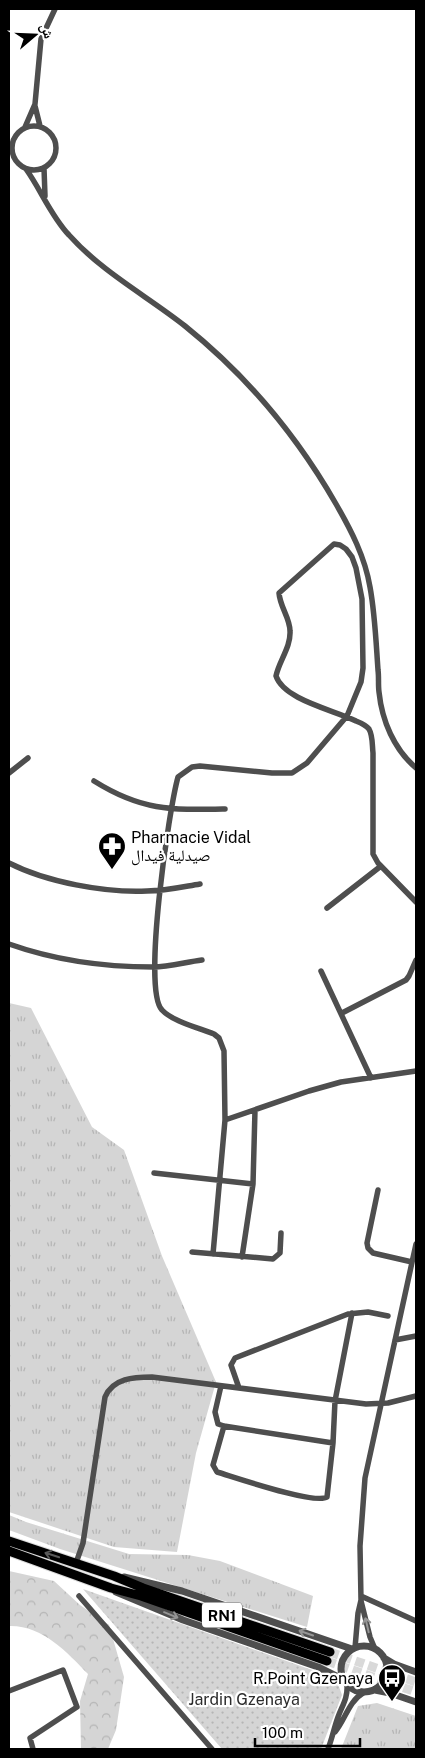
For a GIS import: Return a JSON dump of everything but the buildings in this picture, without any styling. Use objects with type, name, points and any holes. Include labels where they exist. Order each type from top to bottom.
[{"type":"highway","name":"RN1","points":[[9,1541],[114,1576],[329,1656],[141,1596],[110,1588],[9,1551]]},
{"type":"street","points":[[25,128],[35,104],[41,39],[55,9]]},
{"type":"street","points":[[35,104],[40,126]]},
{"type":"street","points":[[26,169],[44,168],[52,161],[56,148],[52,135],[40,126],[32,126],[19,132],[14,138],[12,152],[15,159],[26,169],[68,235],[128,286],[183,325],[232,368],[277,417],[320,477],[356,540],[370,585],[383,717],[399,749],[416,768]]},
{"type":"street","points":[[44,168],[46,200]]},
{"type":"street","points":[[213,1254],[226,1120],[224,1051],[219,1038],[214,1034],[170,1016],[162,1010],[158,1003],[154,967],[171,810],[178,777],[192,767],[292,773],[307,764],[347,716],[360,682],[363,668],[362,599],[356,568],[350,554],[342,546],[334,544],[289,582],[279,593],[282,607],[289,623],[290,633],[276,676],[281,686],[290,693],[347,716],[367,726],[372,737],[372,848],[376,861],[416,902]]},
{"type":"street","points":[[9,772],[28,758]]},
{"type":"street","points":[[94,781],[134,802],[151,807],[171,810],[225,809]]},
{"type":"street","points":[[9,862],[69,883],[133,891],[161,890],[200,884]]},
{"type":"street","points":[[327,908],[381,866]]},
{"type":"street","points":[[9,944],[31,952],[102,964],[154,967],[202,960]]},
{"type":"street","points":[[342,1013],[406,980],[416,960]]},
{"type":"street","points":[[321,971],[371,1078]]},
{"type":"street","points":[[226,1120],[324,1086],[416,1070]]},
{"type":"street","points":[[242,1257],[253,1184],[255,1110]]},
{"type":"street","points":[[154,1173],[253,1184]]},
{"type":"street","points":[[378,1190],[367,1243],[368,1248],[373,1253],[412,1262]]},
{"type":"street","points":[[192,1252],[274,1259],[280,1253],[281,1233]]},
{"type":"street","points":[[416,1244],[365,1478],[360,1546],[361,1598],[370,1637],[375,1649],[384,1658],[416,1672]]},
{"type":"street","points":[[239,1388],[231,1365],[235,1358],[352,1313],[368,1312],[388,1316]]},
{"type":"street","points":[[224,1426],[213,1466],[214,1470],[296,1496],[321,1499],[327,1497],[335,1401],[352,1313]]},
{"type":"street","points":[[395,1340],[416,1336]]},
{"type":"street","points":[[76,1563],[83,1543],[104,1402],[110,1388],[121,1381],[145,1377],[335,1401],[380,1404],[416,1396]]},
{"type":"street","points":[[221,1386],[215,1412],[218,1424],[333,1443]]},
{"type":"street","points":[[114,1576],[148,1582],[190,1593],[353,1648]]},
{"type":"street","points":[[110,1588],[122,1596],[183,1620],[318,1667],[357,1692],[363,1693],[375,1690],[390,1692],[416,1702]]},
{"type":"street","points":[[78,1596],[212,1749]]},
{"type":"street","points":[[361,1598],[416,1621]]},
{"type":"street","points":[[353,1648],[361,1598]]},
{"type":"street","points":[[328,1749],[335,1732],[338,1716],[346,1698],[345,1683],[341,1675],[341,1664],[345,1654],[353,1648],[365,1646],[375,1649]]},
{"type":"street","points":[[375,1690],[385,1679],[387,1665],[384,1658]]},
{"type":"street","points":[[9,1692],[63,1670],[77,1706],[30,1738],[33,1749]]},
{"type":"street","points":[[335,1732],[344,1720],[353,1702],[363,1693]]},
{"type":"green space","points":[[9,1003],[31,1008],[92,1127],[124,1150],[162,1256],[216,1382],[196,1453],[177,1552],[114,1547],[9,1512]]},
{"type":"green space","points":[[9,1515],[129,1554],[188,1555],[220,1561],[313,1596],[307,1627],[60,1549],[9,1530]]},
{"type":"green space","points":[[9,1571],[54,1581],[80,1605],[109,1625],[124,1677],[116,1730],[108,1749],[81,1749],[80,1701],[88,1674],[53,1641],[32,1630],[9,1626]]},
{"type":"green space","name":"Jardin Gzenaya","points":[[83,1589],[332,1677],[338,1684],[342,1695],[321,1749],[222,1749]]},
{"type":"green space","points":[[377,1703],[416,1716],[416,1749],[341,1749],[358,1706]]},
{"type":"tunnel","points":[[330,1652],[416,1682]]},
{"type":"tunnel","points":[[327,1661],[416,1692]]},
{"type":"place","name":"Pharmacie Vidal صيدلية فيدال","points":[[112,870]]},
{"type":"place","name":"R.Point Gzenaya","points":[[392,1702]]}]
